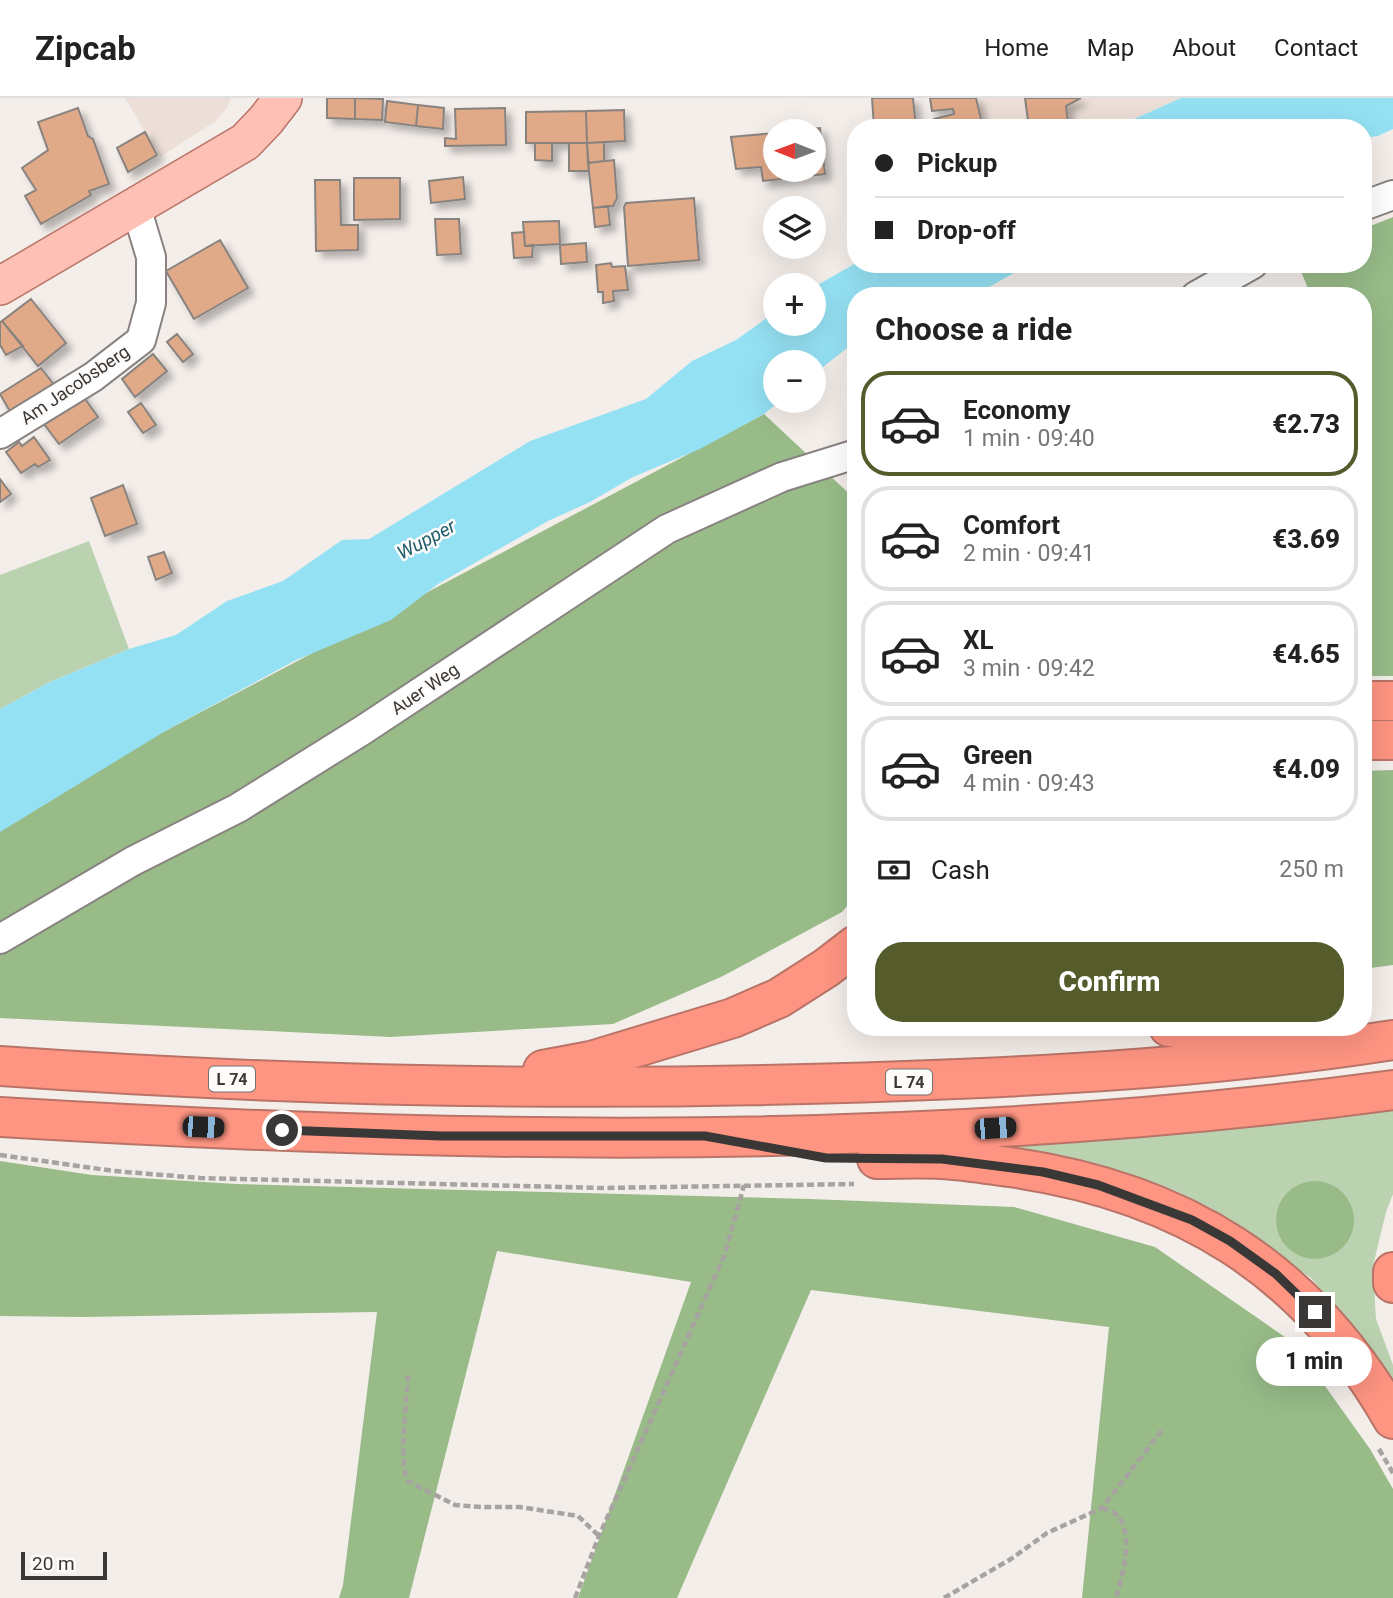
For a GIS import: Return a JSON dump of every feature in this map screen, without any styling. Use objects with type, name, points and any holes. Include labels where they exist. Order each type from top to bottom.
[{"type":"highway","points":[[1372,701],[1393,701]]},
{"type":"highway","points":[[1372,740],[1393,740]]},
{"type":"highway","name":"L 74","points":[[464,1086],[591,1060],[733,1018],[779,998],[847,951]]},
{"type":"highway","name":"L 74","points":[[1319,1036],[1353,1046]]},
{"type":"highway","name":"L 74","points":[[0,1066],[194,1077],[464,1086],[712,1087],[941,1082],[1180,1065],[1393,1040]]},
{"type":"highway","points":[[0,1116],[123,1124],[441,1136],[705,1136],[982,1129],[1183,1115],[1393,1090]]},
{"type":"highway","points":[[705,1136],[826,1158],[942,1159],[1043,1172],[1098,1185],[1192,1220],[1230,1241],[1276,1274],[1315,1312],[1350,1354],[1383,1430]]},
{"type":"highway","points":[[1393,1272],[1393,1283]]},
{"type":"main road","points":[[0,286],[245,142],[283,98]]},
{"type":"street","points":[[1372,203],[1393,195]]},
{"type":"street","name":"Am Jacobsberg","points":[[0,434],[93,377],[141,340],[151,303],[151,257],[136,206]]},
{"type":"street","points":[[1212,287],[1237,273]]},
{"type":"street","name":"Auer Weg","points":[[0,939],[133,861],[237,808],[363,730],[667,529],[782,477],[847,457]]},
{"type":"path","points":[[0,1155],[114,1171],[200,1178],[602,1188],[862,1184]]},
{"type":"path","points":[[575,1598],[599,1536],[725,1254],[744,1185]]},
{"type":"path","points":[[408,1375],[403,1460],[404,1475],[408,1481],[455,1505],[520,1507],[578,1516],[599,1536]]},
{"type":"path","points":[[944,1598],[1011,1559],[1047,1533],[1102,1508],[1162,1430]]},
{"type":"path","points":[[1383,1430],[1393,1473]]},
{"type":"path","points":[[1102,1508],[1116,1514],[1126,1529],[1125,1564],[1116,1598]]},
{"type":"shaded area","points":[[125,98],[231,98],[227,108],[216,121],[160,157]]},
{"type":"shaded area","points":[[950,98],[1181,98],[1134,119],[955,119]]},
{"type":"green space","points":[[1393,217],[1393,676],[1372,676],[1372,287],[1307,287],[1302,273],[1372,273],[1372,225]]},
{"type":"green space","points":[[764,414],[847,492],[847,906],[842,912],[723,976],[613,1024],[390,1037],[0,1018],[0,816]]},
{"type":"green space","points":[[89,541],[129,649],[50,682],[0,709],[0,575]]},
{"type":"green space","points":[[1393,770],[1393,965],[1372,968],[1372,771]]},
{"type":"green space","points":[[1393,1098],[1393,1194],[1373,1266],[1376,1319],[1393,1365],[1393,1395],[1345,1319],[1311,1278],[1211,1208],[1169,1188],[1116,1173],[962,1146]]},
{"type":"green space","points":[[0,1161],[92,1175],[236,1184],[1014,1207],[1155,1247],[1295,1344],[1370,1449],[1393,1489],[1393,1598],[1082,1598],[1109,1327],[811,1290],[677,1598],[578,1598],[691,1282],[497,1251],[409,1598],[339,1598],[343,1585],[377,1312],[0,1316]]},
{"type":"green space","points":[[1315,1181],[1330,1184],[1343,1192],[1351,1205],[1354,1220],[1351,1235],[1343,1248],[1330,1256],[1315,1259],[1300,1256],[1287,1248],[1279,1235],[1276,1220],[1279,1205],[1287,1192],[1300,1184]]},
{"type":"water","points":[[1181,98],[1393,98],[1393,129],[1372,137],[1372,119],[1134,119]]},
{"type":"water","name":"Wupper","points":[[847,268],[847,273],[1014,273],[989,287],[847,287],[847,348],[826,365],[826,350],[763,350],[764,414],[700,449],[633,477],[590,502],[548,521],[438,584],[391,620],[294,661],[167,730],[0,832],[0,709],[50,682],[129,649],[176,635],[227,601],[283,581],[342,540],[369,539],[530,441],[646,399],[692,361],[736,340],[763,321],[763,336],[826,336],[826,280]]},
{"type":"building","points":[[327,98],[355,98],[355,119],[327,118]]},
{"type":"building","points":[[355,98],[383,99],[382,120],[355,119]]},
{"type":"building","points":[[872,98],[913,98],[915,119],[873,119]]},
{"type":"building","points":[[930,98],[976,98],[981,119],[934,119],[954,114],[953,109],[932,111]]},
{"type":"building","points":[[1025,98],[1081,98],[1066,106],[1068,119],[1028,119]]},
{"type":"building","points":[[387,101],[418,105],[416,126],[385,122]]},
{"type":"building","points":[[418,105],[444,108],[443,129],[416,126]]},
{"type":"building","points":[[78,108],[88,136],[93,139],[109,184],[89,191],[91,195],[41,224],[25,196],[36,190],[22,168],[48,150],[38,122]]},
{"type":"building","points":[[505,108],[506,145],[445,146],[445,138],[456,139],[455,109]]},
{"type":"building","points":[[624,110],[625,141],[587,143],[586,111]]},
{"type":"building","points":[[586,111],[587,143],[526,143],[526,112]]},
{"type":"building","points":[[145,132],[157,155],[128,172],[117,148]]},
{"type":"building","points":[[763,134],[763,181],[761,167],[736,169],[731,137]]},
{"type":"building","points":[[604,142],[604,161],[588,163],[587,143]]},
{"type":"building","points":[[535,143],[552,143],[552,161],[535,160]]},
{"type":"building","points":[[569,143],[587,143],[589,171],[569,171]]},
{"type":"building","points":[[614,160],[617,198],[613,206],[593,208],[588,163]]},
{"type":"building","points":[[463,177],[465,199],[431,203],[429,181]]},
{"type":"building","points":[[354,178],[400,178],[400,219],[354,220]]},
{"type":"building","points":[[315,180],[340,180],[341,225],[358,225],[358,250],[316,251]]},
{"type":"building","points":[[694,198],[699,260],[628,266],[624,207],[626,203]]},
{"type":"building","points":[[608,206],[610,225],[595,227],[593,208]]},
{"type":"building","points":[[435,219],[459,219],[461,254],[437,255]]},
{"type":"building","points":[[559,221],[560,244],[525,246],[523,222]]},
{"type":"building","points":[[524,232],[525,246],[533,245],[532,257],[514,258],[512,233]]},
{"type":"building","points":[[220,240],[248,288],[194,319],[166,271]]},
{"type":"building","points":[[586,243],[587,262],[561,264],[560,245]]},
{"type":"building","points":[[611,263],[612,267],[625,266],[628,290],[613,291],[614,301],[603,303],[603,292],[598,292],[596,265]]},
{"type":"building","points":[[31,299],[66,343],[38,366],[2,321]]},
{"type":"building","points":[[2,321],[23,346],[6,355],[0,345]]},
{"type":"building","points":[[177,334],[193,354],[183,362],[167,342]]},
{"type":"building","points":[[153,354],[167,371],[135,397],[122,379]]},
{"type":"building","points":[[41,368],[55,386],[12,415],[0,394]]},
{"type":"building","points":[[78,389],[98,417],[59,444],[38,416]]},
{"type":"building","points":[[141,403],[156,425],[143,433],[128,412]]},
{"type":"building","points":[[34,437],[50,460],[38,467],[35,464],[21,473],[6,452],[19,442],[22,446]]},
{"type":"building","points":[[0,479],[11,494],[0,502]]},
{"type":"building","points":[[123,485],[137,524],[105,536],[91,498]]},
{"type":"building","points":[[164,552],[172,573],[156,580],[148,557]]},
{"type":"route","points":[[282,1130],[441,1136],[705,1136],[826,1158],[942,1159],[1043,1172],[1098,1185],[1192,1220],[1230,1241],[1276,1274],[1315,1312]]}]
